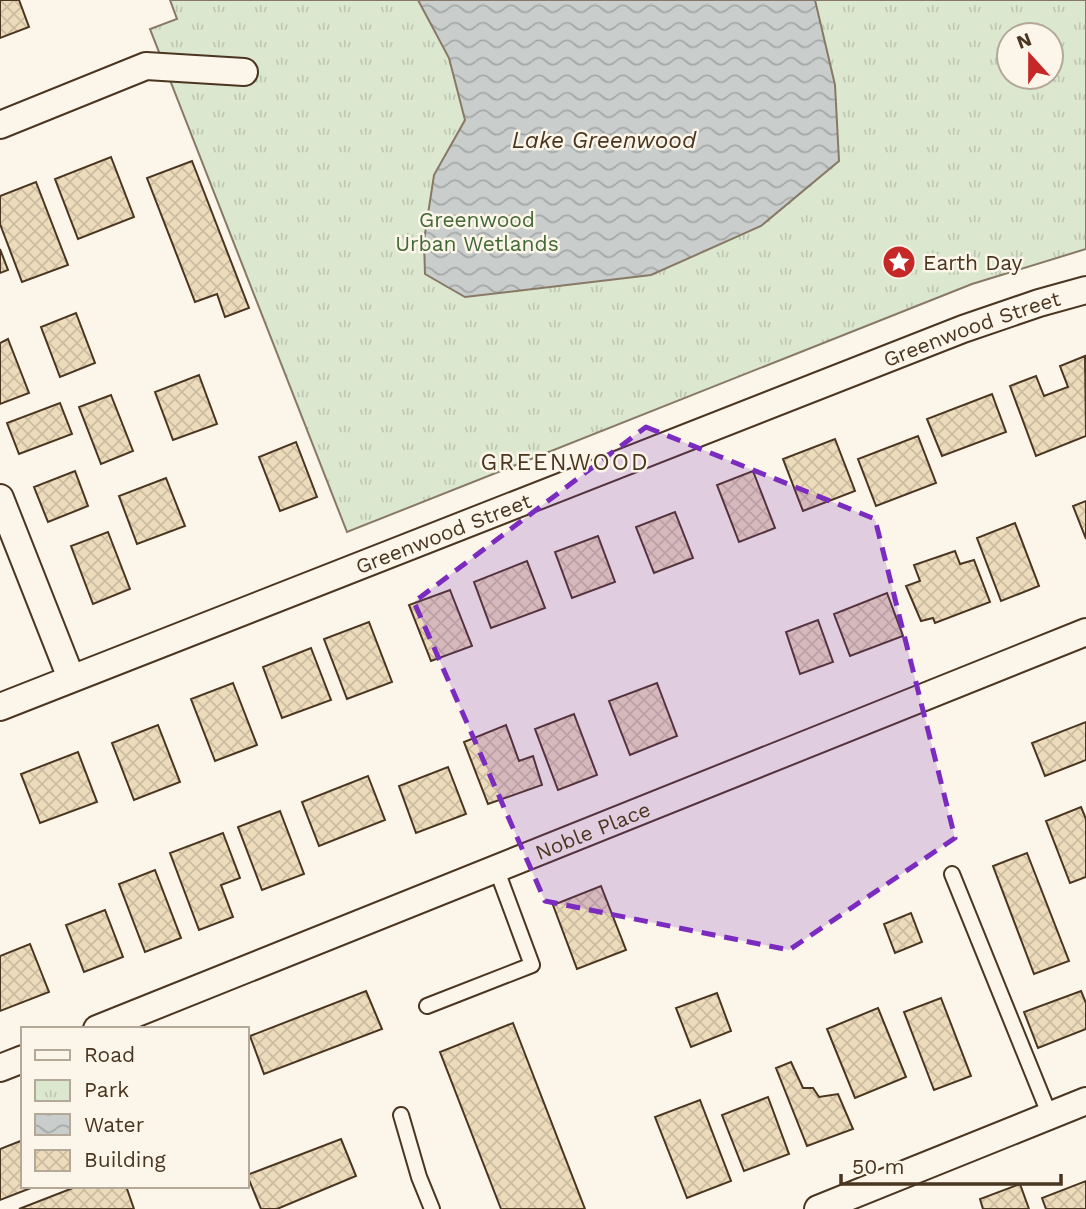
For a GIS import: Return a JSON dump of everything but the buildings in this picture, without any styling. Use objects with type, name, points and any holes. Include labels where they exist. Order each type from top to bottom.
[{"type":"street","points":[[0,125],[146,65],[244,72]]},
{"type":"street","name":"Greenwood Street","points":[[0,707],[925,344],[1039,303],[1086,290]]},
{"type":"street","points":[[0,498],[71,678]]},
{"type":"street","name":"Noble Place","points":[[102,1027],[1086,632]]},
{"type":"street","points":[[0,1068],[21,1060]]},
{"type":"street","points":[[818,1209],[1086,1101]]},
{"type":"lane","points":[[427,1006],[532,965],[496,868]]},
{"type":"lane","points":[[952,874],[1050,1116]]},
{"type":"lane","points":[[401,1115],[419,1177],[432,1209]]},
{"type":"highlighted area","points":[[646,427],[875,519],[955,838],[789,950],[545,901],[414,602]]},
{"type":"green space","name":"Greenwood Urban Wetlands","points":[[170,0],[1086,0],[1086,249],[972,284],[347,532],[150,29],[177,19]]},
{"type":"water","name":"Lake Greenwood","points":[[418,0],[815,0],[835,85],[839,161],[761,226],[651,275],[465,297],[425,274],[424,240],[434,175],[465,120],[449,58]]},
{"type":"place","name":"Earth Day","points":[[899,262]]},
{"type":"district","name":"GREENWOOD","points":[[565,462]]}]
